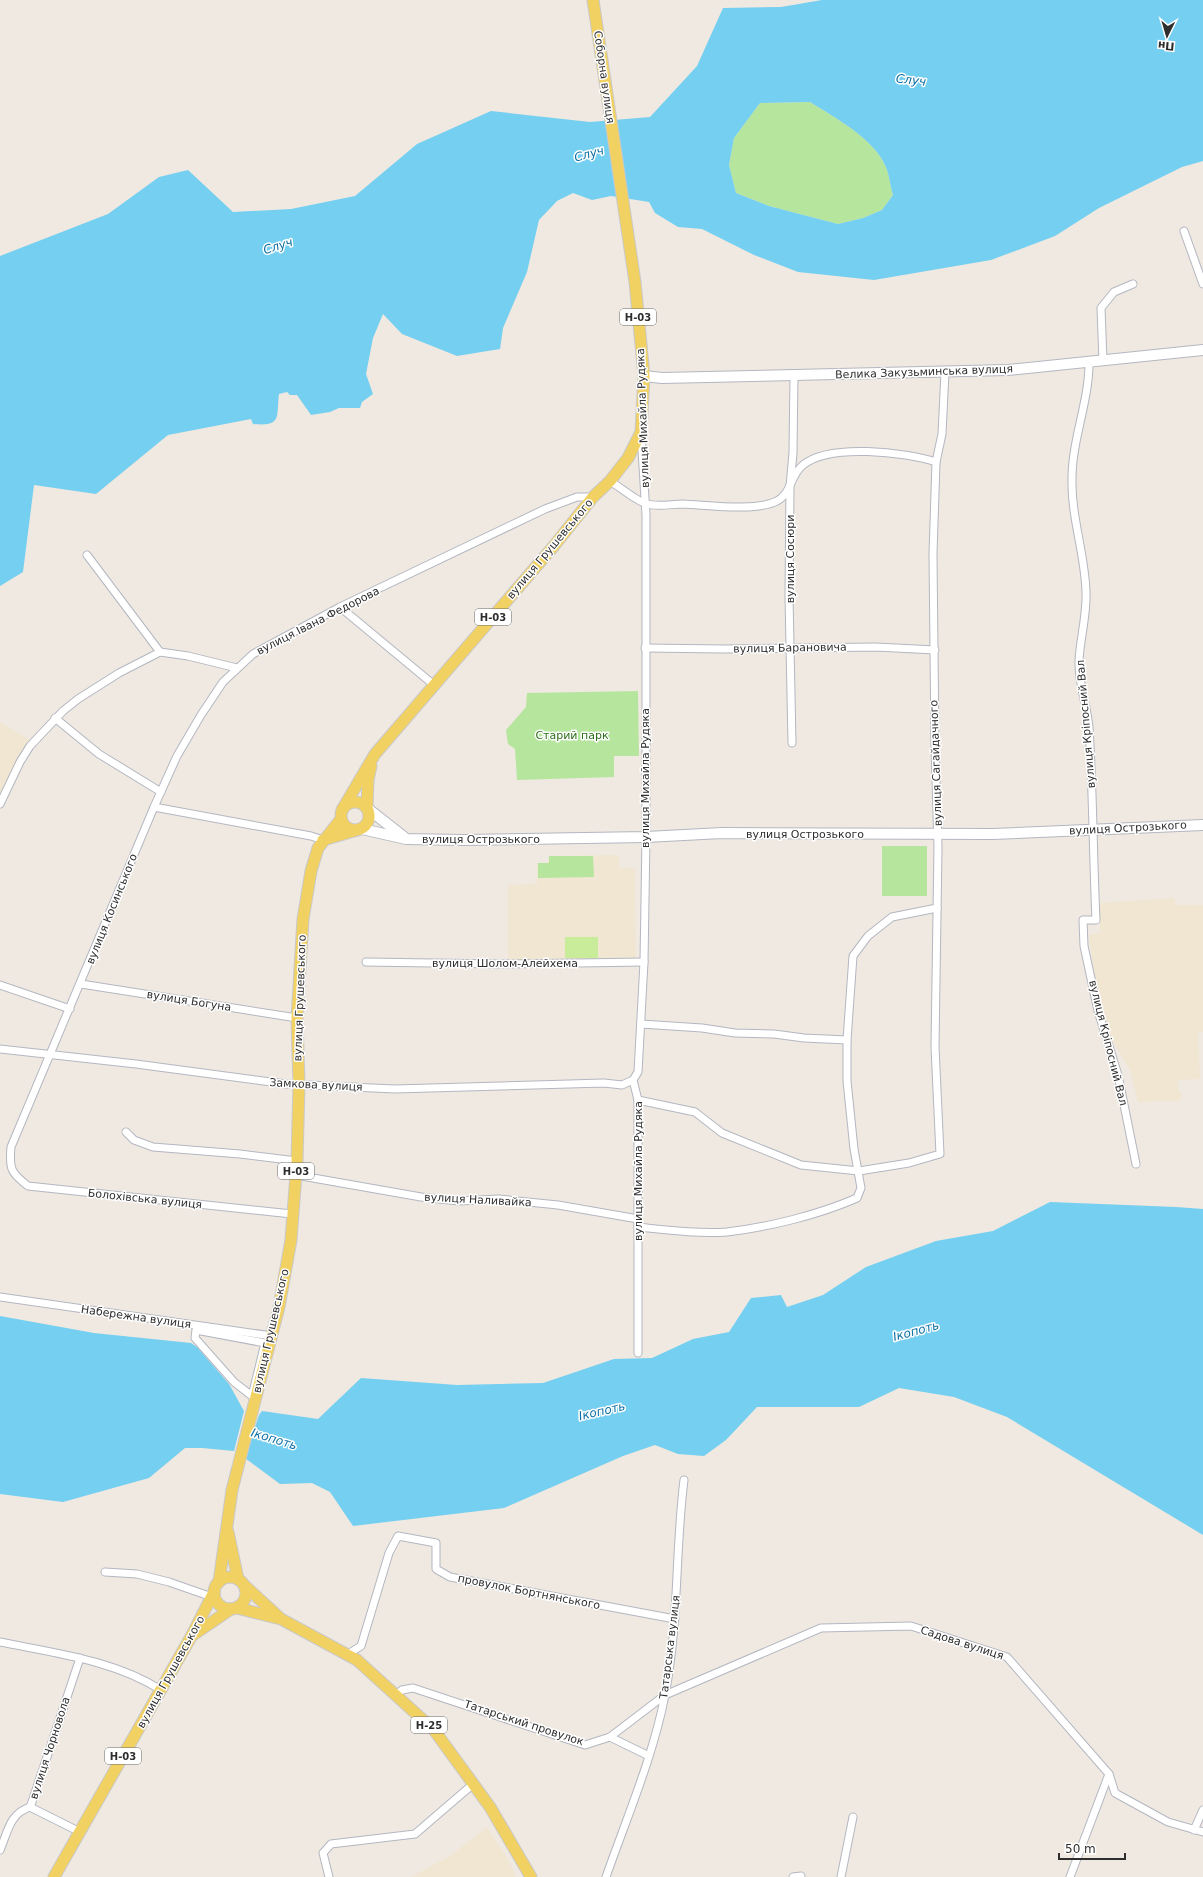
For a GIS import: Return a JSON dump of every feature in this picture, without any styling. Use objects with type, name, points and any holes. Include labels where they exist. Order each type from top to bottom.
[{"type":"main road","name":"Соборна вулиця","points":[[594,0],[608,108],[623,202]]},
{"type":"main road","name":"вулиця Михайла Рудяка","points":[[623,202],[635,282],[644,376],[641,432]]},
{"type":"main road","name":"Велика Закузьминська вулиця","points":[[644,376],[662,378],[794,376],[1008,370],[1203,350]]},
{"type":"main road","name":"вулиця Грушевського","points":[[54,1877],[192,1635],[215,1591],[232,1490],[279,1307],[291,1240],[297,1161],[299,1085],[297,1018],[303,920],[311,870],[318,848],[341,814],[374,754],[553,547],[593,497],[610,481],[628,458],[641,432]]},
{"type":"main road","name":"вулиця Грушевського","points":[[367,808],[368,780],[374,754]]},
{"type":"main road","name":"Н-03","points":[[341,814],[348,804],[356,802],[364,805],[369,812],[368,822],[360,830]]},
{"type":"main road","name":"вулиця Острозького","points":[[367,808],[406,838]]},
{"type":"main road","points":[[341,814],[343,823],[349,829],[360,830]]},
{"type":"main road","name":"вулиця Острозького","points":[[360,830],[406,838],[464,840],[646,837],[722,834],[938,835],[1203,825]]},
{"type":"main road","points":[[323,840],[360,830]]},
{"type":"main road","name":"Н-03","points":[[192,1635],[244,1602],[246,1597],[226,1523]]},
{"type":"main road","points":[[234,1609],[226,1609],[217,1602],[215,1591],[228,1577],[242,1583]]},
{"type":"main road","name":"Н-25","points":[[242,1583],[281,1619],[357,1660],[434,1730],[506,1831],[531,1877]]},
{"type":"main road","name":"Н-25","points":[[234,1609],[281,1619]]},
{"type":"street","points":[[1184,231],[1201,271],[1203,284]]},
{"type":"street","points":[[1103,361],[1101,308],[1114,292],[1133,284]]},
{"type":"street","name":"вулиця Кріпосний Вал","points":[[1089,362],[1087,388],[1074,448],[1072,479],[1073,503],[1086,591],[1086,618],[1079,662],[1088,716],[1094,830],[1096,920],[1083,920],[1084,946],[1098,1011],[1118,1075],[1136,1164]]},
{"type":"street","name":"вулиця Сагайдачного","points":[[859,1171],[909,1163],[940,1154],[935,1047],[938,835],[934,700],[935,650],[933,554],[936,462],[942,434],[945,372]]},
{"type":"street","name":"вулиця Сосюри","points":[[792,743],[790,647],[790,486],[793,453],[794,376]]},
{"type":"street","name":"вулиця Михайла Рудяка","points":[[638,1353],[638,1100],[633,1080],[638,1072],[641,1024],[644,962],[646,837],[646,504],[641,432]]},
{"type":"street","points":[[610,481],[646,504],[759,506],[776,501],[784,496],[790,486],[795,472],[803,464],[813,458],[838,452],[871,452],[923,458],[936,462]]},
{"type":"street","name":"вулиця Івана Федорова","points":[[237,668],[253,654],[340,607],[545,509],[577,498],[593,497]]},
{"type":"street","points":[[87,555],[160,652]]},
{"type":"street","points":[[340,607],[434,685]]},
{"type":"street","name":"вулиця Барановича","points":[[646,648],[876,647],[935,650]]},
{"type":"street","points":[[0,804],[20,762],[30,746],[56,718],[78,699],[119,673],[160,652],[188,656],[237,668]]},
{"type":"street","name":"вулиця Косинського","points":[[9,1163],[11,1147],[81,984],[154,807],[177,756],[200,715],[223,682],[237,668]]},
{"type":"street","points":[[56,718],[99,754],[161,792]]},
{"type":"street","points":[[154,807],[311,836],[323,840]]},
{"type":"street","name":"вулиця Наливайка","points":[[296,1175],[421,1197],[459,1201],[499,1199],[558,1205],[682,1231],[726,1232],[828,1211],[857,1198],[861,1188],[854,1149],[847,1081],[847,1040],[853,956],[868,936],[892,917],[937,908]]},
{"type":"street","name":"вулиця Шолом-Алейхема","points":[[366,962],[500,964],[644,962]]},
{"type":"street","name":"вулиця Богуна","points":[[81,984],[297,1018]]},
{"type":"street","points":[[0,985],[70,1009]]},
{"type":"street","points":[[641,1024],[702,1028],[735,1033],[774,1034],[804,1038],[847,1040]]},
{"type":"street","name":"Замкова вулиця","points":[[0,1049],[299,1085],[410,1089],[604,1083],[622,1084],[633,1080]]},
{"type":"street","points":[[638,1100],[695,1112],[722,1133],[801,1165],[859,1171]]},
{"type":"street","points":[[126,1132],[134,1140],[152,1147],[240,1154],[297,1161]]},
{"type":"street","name":"Болохівська вулиця","points":[[9,1163],[14,1175],[28,1186],[292,1214]]},
{"type":"street","name":"Набережна вулиця","points":[[0,1297],[272,1336]]},
{"type":"street","points":[[196,1330],[265,1343],[252,1396],[234,1382],[195,1338],[196,1330]]},
{"type":"street","name":"Татарська вулиця","points":[[606,1877],[649,1756],[665,1695],[675,1619],[684,1480]]},
{"type":"street","name":"провулок Бортнянського","points":[[348,1654],[361,1646],[389,1553],[398,1536],[436,1543],[436,1570],[450,1577],[675,1619]]},
{"type":"street","points":[[105,1572],[137,1574],[215,1591]]},
{"type":"street","name":"Садова вулиця","points":[[665,1695],[821,1628],[911,1626],[1007,1657],[1109,1774]]},
{"type":"street","points":[[0,1642],[80,1658],[141,1678],[161,1690]]},
{"type":"street","name":"вулиця Чорновола","points":[[0,1850],[14,1815],[20,1810],[30,1807],[80,1658]]},
{"type":"street","name":"Татарський провулок","points":[[396,1695],[402,1690],[413,1688],[585,1745],[610,1737],[665,1695]]},
{"type":"street","points":[[610,1737],[649,1756]]},
{"type":"street","points":[[1109,1774],[1115,1793],[1168,1822],[1203,1832]]},
{"type":"street","points":[[1070,1877],[1109,1774]]},
{"type":"street","points":[[328,1877],[323,1853],[331,1844],[415,1834],[472,1785]]},
{"type":"street","points":[[30,1807],[80,1832]]},
{"type":"street","points":[[1194,1830],[1203,1810]]},
{"type":"street","points":[[841,1877],[853,1817]]},
{"type":"shaded area","points":[[0,722],[30,740],[0,794]]},
{"type":"shaded area","points":[[619,855],[619,868],[635,868],[636,960],[508,960],[508,885],[537,884],[537,863],[548,863],[549,856]]},
{"type":"shaded area","points":[[1175,898],[1175,905],[1203,905],[1203,1032],[1198,1033],[1200,1079],[1178,1080],[1178,1089],[1182,1094],[1180,1101],[1138,1102],[1130,1070],[1110,1036],[1094,976],[1089,935],[1100,933],[1100,903]]},
{"type":"shaded area","points":[[487,1827],[507,1858],[516,1877],[411,1877],[450,1856]]},
{"type":"green space","points":[[810,102],[852,129],[872,146],[879,155],[885,165],[893,195],[882,210],[863,218],[838,224],[769,206],[736,193],[729,165],[734,138],[760,103]]},
{"type":"green space","name":"Старий парк","points":[[638,691],[639,756],[614,756],[614,777],[517,780],[515,749],[508,744],[506,730],[526,707],[527,693]]},
{"type":"green space","points":[[882,846],[927,846],[927,896],[882,896]]},
{"type":"green space","points":[[549,856],[593,856],[594,877],[538,878],[538,863],[549,863]]},
{"type":"green space","points":[[565,937],[598,937],[598,958],[565,958]]},
{"type":"water","name":"Случ","points":[[822,0],[1203,0],[1203,161],[1182,167],[1099,208],[1055,236],[991,260],[874,280],[798,272],[754,255],[702,229],[678,227],[655,213],[649,202],[611,196],[592,200],[573,193],[557,201],[539,220],[527,272],[503,328],[500,349],[457,356],[402,334],[383,314],[373,338],[366,374],[373,394],[362,402],[360,408],[339,408],[330,412],[311,415],[297,395],[290,395],[287,392],[279,394],[277,414],[274,422],[269,424],[253,424],[251,419],[168,435],[96,494],[34,485],[23,572],[0,586],[0,256],[108,214],[159,177],[188,170],[233,212],[291,209],[355,196],[417,144],[491,111],[590,122],[650,117],[697,66],[723,8],[781,7]],"holes":[[[810,102],[852,129],[872,146],[879,155],[885,165],[893,195],[882,210],[863,218],[838,224],[769,206],[736,193],[729,165],[734,138],[760,103]]]},
{"type":"water","name":"Ікопоть","points":[[1050,1202],[1203,1209],[1203,1535],[1007,1417],[954,1397],[899,1388],[859,1407],[757,1407],[726,1440],[704,1456],[678,1454],[655,1445],[623,1456],[504,1508],[353,1526],[330,1492],[312,1483],[280,1484],[245,1458],[259,1415],[262,1411],[318,1419],[361,1378],[457,1385],[543,1383],[614,1359],[652,1358],[693,1339],[729,1332],[751,1298],[781,1295],[787,1307],[823,1295],[866,1267],[936,1241],[993,1231]]},
{"type":"water","points":[[0,1316],[94,1333],[191,1343],[197,1347],[229,1384],[244,1411],[234,1451],[185,1448],[149,1478],[63,1502],[0,1494]]}]
